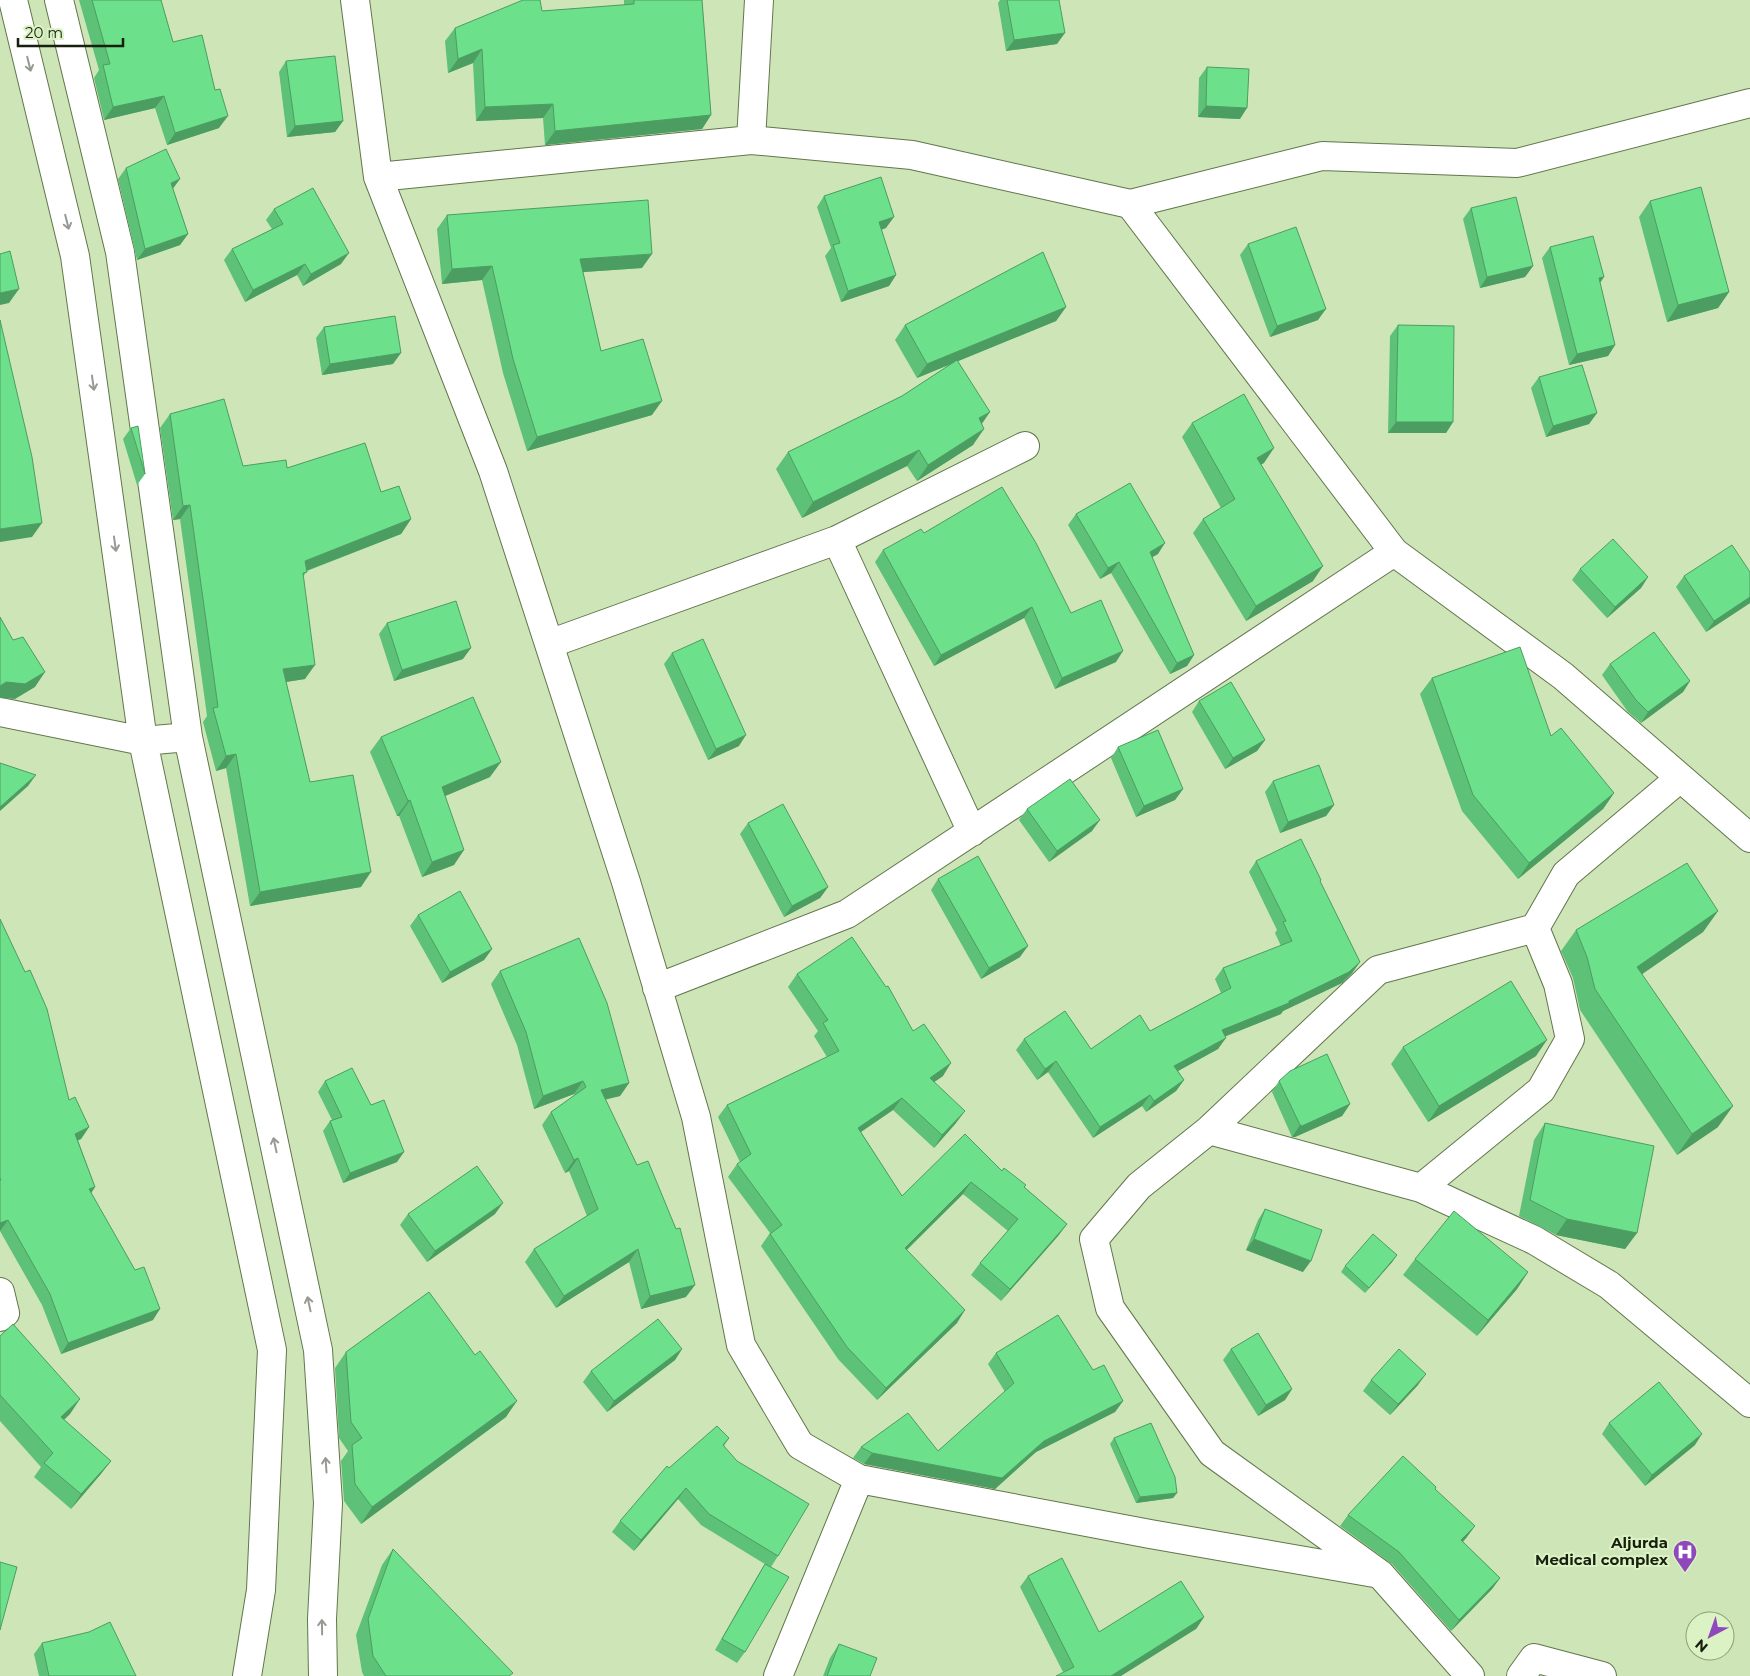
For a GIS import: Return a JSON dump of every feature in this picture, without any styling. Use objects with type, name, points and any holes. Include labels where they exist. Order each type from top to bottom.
[{"type":"street","points":[[13,0],[75,256],[143,741],[272,1350],[261,1590],[247,1676]]},
{"type":"street","points":[[59,0],[120,252],[188,737],[318,1350],[328,1503],[322,1620],[323,1676]]},
{"type":"street","points":[[355,0],[378,177],[492,471],[626,882],[696,1116],[741,1346],[800,1445],[859,1479],[1160,1536],[1380,1574]]},
{"type":"street","points":[[752,140],[759,0]]},
{"type":"street","points":[[378,177],[752,140],[912,155],[1130,204],[1322,156],[1518,163],[1750,103]]},
{"type":"street","points":[[1130,204],[1394,552],[1563,676],[1750,838]]},
{"type":"street","points":[[549,644],[837,540],[1024,446]]},
{"type":"street","points":[[837,540],[972,832]]},
{"type":"street","points":[[657,988],[847,914],[1394,552]]},
{"type":"street","points":[[0,712],[143,741],[188,737]]},
{"type":"street","points":[[1470,1676],[1380,1574],[1212,1453],[1110,1308],[1094,1240],[1139,1186],[1209,1130],[1378,970],[1535,928],[1566,874],[1680,778]]},
{"type":"street","points":[[1421,1188],[1541,1090],[1570,1039],[1558,984],[1535,928]]},
{"type":"street","points":[[1209,1130],[1421,1188],[1534,1240],[1609,1285],[1750,1403]]},
{"type":"street","points":[[0,1292],[5,1313],[0,1317]]},
{"type":"street","points":[[778,1676],[859,1479]]},
{"type":"street","points":[[1521,1676],[1534,1658],[1602,1676]]},
{"type":"building","points":[[92,0],[161,0],[173,42],[202,35],[215,90],[220,89],[228,116],[175,133],[164,96],[113,107],[103,65],[110,64]]},
{"type":"building","points":[[523,0],[540,0],[542,11],[634,4],[634,0],[702,0],[711,115],[555,131],[553,104],[485,107],[482,49],[458,59],[455,28]]},
{"type":"building","points":[[1007,0],[1059,0],[1065,33],[1014,40]]},
{"type":"building","points":[[335,56],[343,121],[295,126],[286,61]]},
{"type":"building","points":[[1207,67],[1249,69],[1247,108],[1206,106]]},
{"type":"building","points":[[166,149],[180,179],[171,183],[188,234],[145,249],[126,168]]},
{"type":"building","points":[[881,177],[894,217],[879,222],[896,275],[848,291],[833,245],[840,243],[824,196]]},
{"type":"building","points":[[1701,187],[1729,292],[1678,305],[1650,201]]},
{"type":"building","points":[[313,188],[349,253],[311,274],[305,264],[253,290],[232,249],[283,224],[274,209]]},
{"type":"building","points":[[1516,197],[1533,266],[1487,277],[1471,208]]},
{"type":"building","points":[[648,200],[652,254],[580,259],[601,351],[643,339],[662,401],[537,437],[513,359],[492,266],[452,269],[447,215]]},
{"type":"building","points":[[1296,227],[1326,309],[1277,326],[1248,244]]},
{"type":"building","points":[[1593,236],[1604,277],[1599,278],[1615,345],[1577,354],[1550,247]]},
{"type":"building","points":[[10,251],[19,289],[0,293],[0,254]]},
{"type":"building","points":[[1043,252],[1066,307],[927,364],[905,325]]},
{"type":"building","points":[[395,316],[401,353],[330,364],[324,327]]},
{"type":"building","points":[[0,320],[32,457],[42,523],[0,529]]},
{"type":"building","points":[[1398,325],[1454,326],[1453,422],[1396,422]]},
{"type":"building","points":[[957,360],[990,412],[979,418],[984,429],[928,465],[919,450],[813,502],[788,452],[902,396]]},
{"type":"building","points":[[1582,365],[1597,413],[1553,426],[1539,377]]},
{"type":"building","points":[[1244,394],[1274,448],[1257,458],[1323,566],[1256,606],[1203,519],[1235,499],[1192,423]]},
{"type":"building","points":[[224,399],[243,466],[286,460],[287,468],[365,443],[381,492],[399,486],[411,519],[305,561],[307,572],[303,573],[315,665],[283,669],[310,782],[353,775],[371,872],[260,892],[236,754],[226,756],[213,708],[218,707],[190,505],[183,506],[170,414]]},
{"type":"building","points":[[138,426],[145,474],[131,428]]},
{"type":"building","points":[[1130,483],[1165,543],[1150,552],[1194,655],[1177,663],[1119,562],[1108,568],[1076,514]]},
{"type":"building","points":[[1002,487],[1036,543],[1071,613],[1101,600],[1123,651],[1062,678],[1032,607],[941,655],[883,550],[921,529],[924,533]]},
{"type":"building","points":[[1613,539],[1648,577],[1615,607],[1580,569]]},
{"type":"building","points":[[1732,545],[1750,572],[1750,597],[1714,621],[1684,576]]},
{"type":"building","points":[[456,601],[471,648],[402,670],[387,623]]},
{"type":"building","points":[[0,617],[13,640],[23,637],[45,672],[25,684],[6,682],[0,686]]},
{"type":"building","points":[[1654,632],[1690,681],[1648,712],[1636,700],[1610,664]]},
{"type":"building","points":[[703,639],[746,735],[716,749],[672,653]]},
{"type":"building","points":[[1520,647],[1551,736],[1561,728],[1614,793],[1529,863],[1473,795],[1432,678]]},
{"type":"building","points":[[1231,682],[1265,740],[1233,758],[1199,701]]},
{"type":"building","points":[[473,697],[501,762],[442,787],[464,850],[432,862],[410,800],[408,801],[381,737]]},
{"type":"building","points":[[1158,730],[1183,789],[1144,806],[1118,747]]},
{"type":"building","points":[[0,763],[36,775],[0,807]]},
{"type":"building","points":[[1319,765],[1334,805],[1288,822],[1273,781]]},
{"type":"building","points":[[1070,779],[1100,820],[1057,851],[1027,809]]},
{"type":"building","points":[[783,804],[828,887],[792,906],[748,823]]},
{"type":"building","points":[[1301,839],[1360,962],[1349,972],[1289,1001],[1289,1003],[1222,1030],[1226,1038],[1174,1066],[1184,1080],[1154,1101],[1150,1095],[1100,1127],[1056,1061],[1045,1069],[1024,1039],[1065,1011],[1091,1049],[1140,1015],[1150,1031],[1231,988],[1223,968],[1292,941],[1283,922],[1286,921],[1256,861]]},
{"type":"building","points":[[978,856],[1028,946],[989,968],[938,879]]},
{"type":"building","points":[[1687,863],[1718,911],[1637,967],[1733,1106],[1692,1134],[1595,989],[1587,957],[1576,930]]},
{"type":"building","points":[[460,891],[492,949],[450,972],[418,915]]},
{"type":"building","points":[[0,919],[25,972],[30,970],[47,1009],[69,1100],[75,1097],[89,1127],[75,1134],[95,1187],[89,1189],[135,1270],[144,1267],[160,1309],[68,1343],[50,1294],[8,1220],[0,1223]]},
{"type":"building","points":[[852,937],[886,987],[888,986],[913,1031],[924,1024],[951,1063],[930,1078],[965,1111],[942,1135],[902,1098],[858,1128],[902,1196],[965,1134],[1002,1171],[1004,1168],[1026,1185],[1024,1187],[1067,1224],[1010,1289],[980,1263],[1018,1219],[971,1182],[905,1248],[965,1310],[886,1388],[847,1347],[770,1234],[782,1225],[737,1164],[751,1154],[727,1105],[839,1051],[823,1023],[828,1020],[797,974]]},
{"type":"building","points":[[579,938],[607,1003],[629,1083],[601,1090],[637,1165],[648,1161],[676,1229],[680,1228],[695,1285],[650,1296],[638,1249],[564,1296],[534,1249],[598,1209],[578,1158],[574,1160],[551,1112],[586,1087],[583,1081],[543,1096],[526,1032],[500,971]]},
{"type":"building","points":[[1511,981],[1547,1040],[1439,1106],[1403,1047]]},
{"type":"building","points":[[1327,1054],[1350,1104],[1302,1126],[1279,1081],[1290,1071]]},
{"type":"building","points":[[352,1068],[371,1105],[384,1100],[404,1152],[350,1173],[330,1121],[342,1117],[325,1081]]},
{"type":"building","points":[[1545,1123],[1654,1146],[1637,1233],[1567,1219],[1530,1200]]},
{"type":"building","points":[[477,1166],[503,1203],[435,1251],[408,1214]]},
{"type":"building","points":[[1265,1209],[1322,1230],[1311,1261],[1254,1239]]},
{"type":"building","points":[[1454,1211],[1528,1272],[1488,1320],[1415,1259]]},
{"type":"building","points":[[1373,1234],[1397,1255],[1369,1288],[1345,1266]]},
{"type":"building","points":[[429,1292],[475,1355],[480,1351],[517,1401],[372,1507],[355,1484],[352,1445],[362,1438],[351,1422],[346,1352]]},
{"type":"building","points":[[1058,1315],[1093,1370],[1104,1365],[1123,1401],[1044,1441],[1002,1478],[872,1453],[861,1447],[908,1413],[938,1451],[1014,1383],[996,1353]]},
{"type":"building","points":[[658,1319],[682,1349],[614,1401],[591,1371]]},
{"type":"building","points":[[13,1324],[80,1399],[61,1417],[111,1461],[81,1494],[44,1463],[53,1453],[0,1395],[0,1336]]},
{"type":"building","points":[[1258,1333],[1292,1389],[1266,1405],[1231,1349]]},
{"type":"building","points":[[1399,1349],[1426,1374],[1398,1404],[1371,1380]]},
{"type":"building","points":[[1659,1382],[1702,1434],[1652,1475],[1609,1423]]},
{"type":"building","points":[[1151,1423],[1175,1477],[1177,1493],[1140,1497],[1114,1438]]},
{"type":"building","points":[[717,1426],[729,1438],[723,1445],[737,1461],[809,1504],[778,1556],[709,1514],[686,1488],[641,1540],[620,1521],[667,1466],[669,1468]]},
{"type":"building","points":[[1403,1456],[1475,1526],[1461,1540],[1500,1578],[1459,1620],[1399,1552],[1348,1515]]},
{"type":"building","points":[[393,1549],[513,1673],[509,1676],[386,1676],[373,1656],[368,1619]]},
{"type":"building","points":[[1062,1558],[1099,1632],[1181,1581],[1204,1617],[1111,1676],[1056,1676],[1074,1667],[1028,1576]]},
{"type":"building","points":[[0,1562],[17,1567],[0,1630]]},
{"type":"building","points":[[765,1564],[789,1577],[745,1652],[722,1639]]},
{"type":"building","points":[[110,1622],[136,1676],[49,1676],[42,1643],[89,1632]]},
{"type":"building","points":[[839,1644],[877,1658],[870,1676],[827,1676]]},
{"type":"place","name":"Aljurda Medical complex","points":[[1685,1573]]}]
